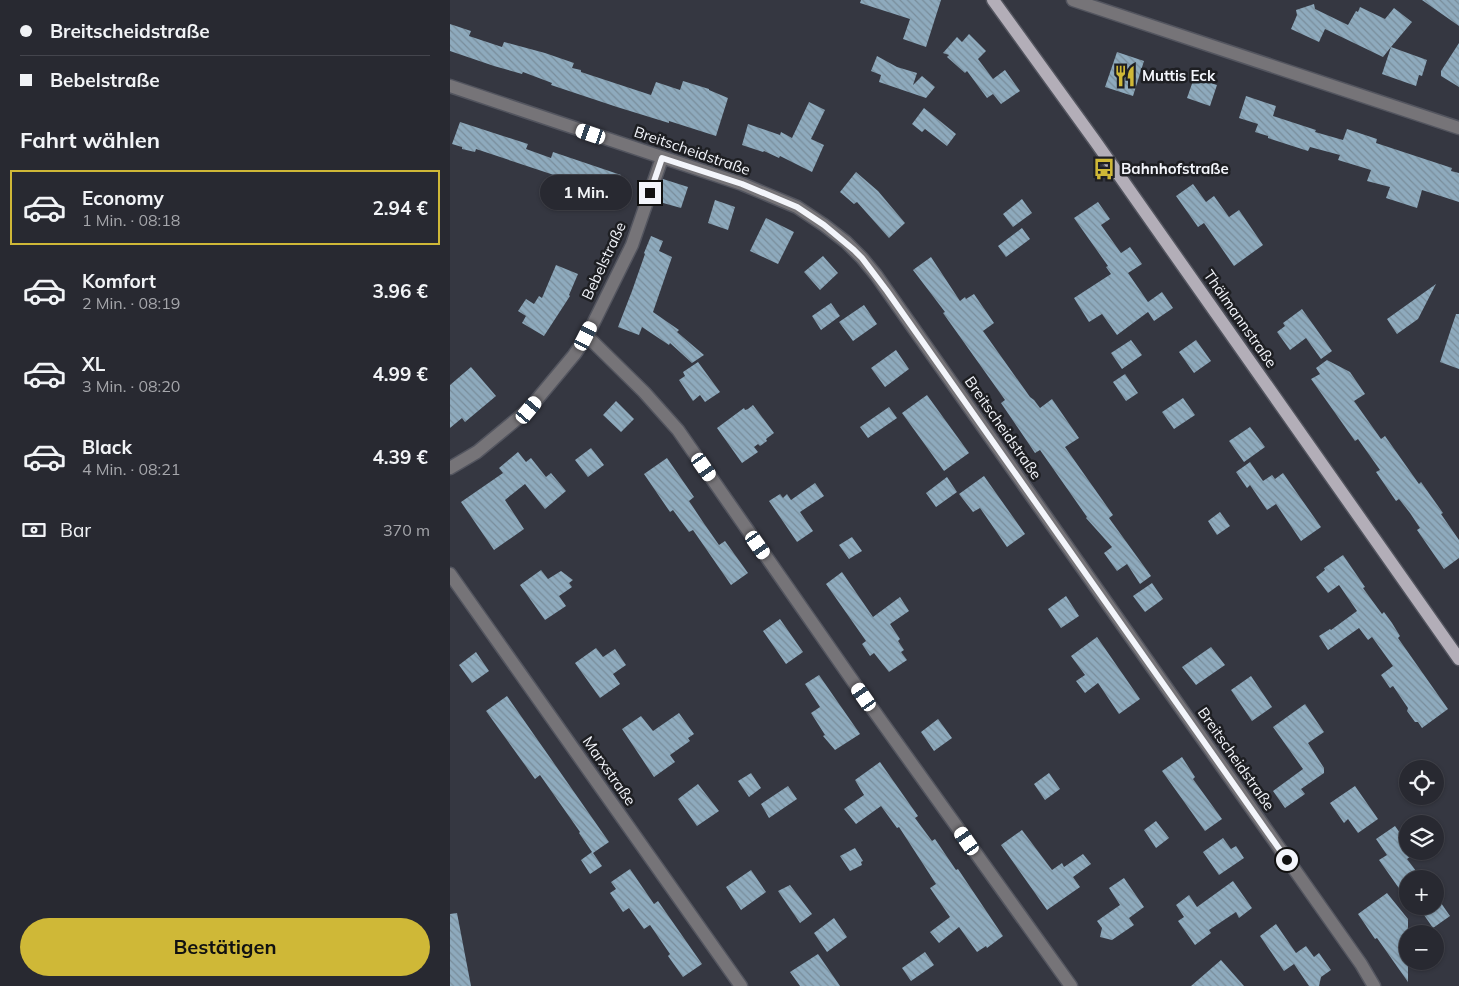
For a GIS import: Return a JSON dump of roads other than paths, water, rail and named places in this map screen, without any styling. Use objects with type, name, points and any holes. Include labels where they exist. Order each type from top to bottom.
[{"type":"main road","name":"Thälmannstraße","points":[[993,0],[1095,141],[1459,659]]},
{"type":"street","points":[[1072,0],[1459,128]]},
{"type":"street","name":"Breitscheidstraße","points":[[450,86],[742,184],[797,207],[824,225],[862,258],[893,299],[1361,964],[1374,986]]},
{"type":"street","name":"Bebelstraße","points":[[450,468],[477,452],[529,410],[574,355],[586,336],[632,245],[662,158]]},
{"type":"street","points":[[586,336],[644,392],[678,430],[864,697],[1071,986]]},
{"type":"street","name":"Marxstraße","points":[[450,574],[741,986]]},
{"type":"place","name":"Muttis Eck","points":[[1125,76]]},
{"type":"place","name":"Bahnhofstraße","points":[[1104,169]]}]
